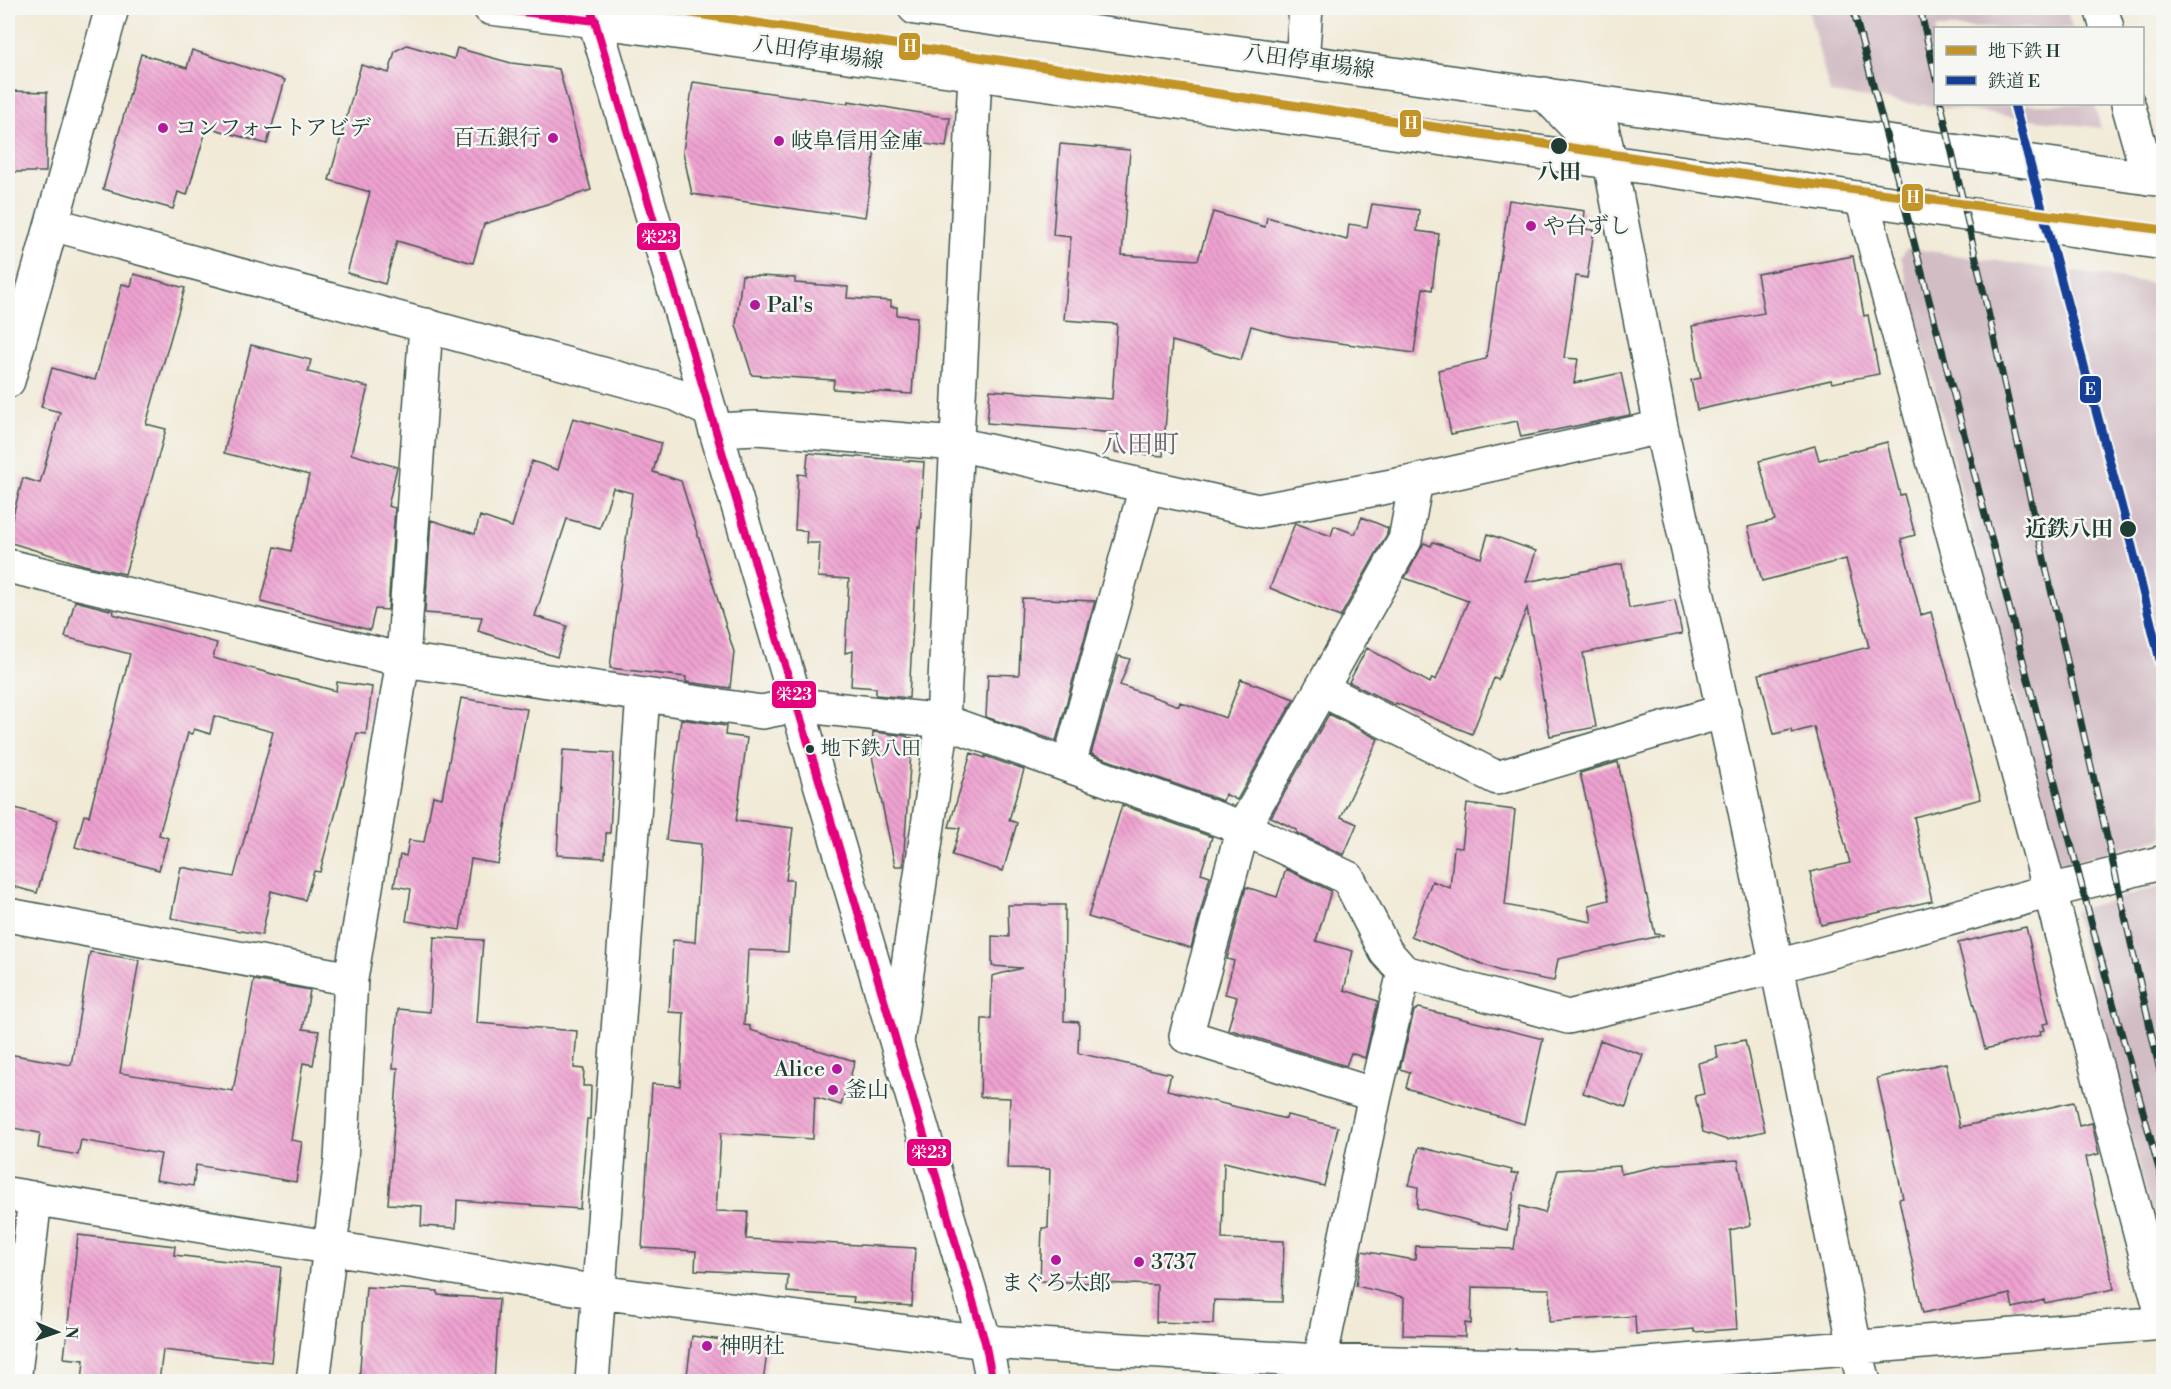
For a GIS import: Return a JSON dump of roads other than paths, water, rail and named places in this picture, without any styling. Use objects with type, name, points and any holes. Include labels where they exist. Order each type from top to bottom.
[{"type":"street","points":[[8,381],[17,313],[52,224],[112,8]]},
{"type":"street","name":"八田停車場線","points":[[490,8],[593,14],[975,75],[1610,162],[2163,243]]},
{"type":"street","name":"八田停車場線","points":[[915,8],[978,12],[1596,102],[2156,179]]},
{"type":"street","points":[[1302,60],[1306,8]]},
{"type":"street","points":[[2101,8],[2107,27]]},
{"type":"street","points":[[593,14],[985,1342],[993,1382]]},
{"type":"street","points":[[897,1042],[943,721],[975,75]]},
{"type":"street","points":[[1545,94],[1610,162]]},
{"type":"street","points":[[1596,102],[1610,162],[1661,427],[1724,711],[1864,1382]]},
{"type":"street","points":[[2128,105],[2156,179]]},
{"type":"street","points":[[14,1382],[21,1196],[598,1292],[985,1342],[1323,1371],[1598,1375],[1855,1347],[2163,1323],[2050,891],[1862,199]]},
{"type":"street","points":[[52,224],[676,394],[713,420],[756,428],[957,444],[1258,511],[1416,482],[1661,427]]},
{"type":"street","points":[[313,1382],[341,1160],[351,979],[403,660],[426,326]]},
{"type":"street","points":[[1375,1095],[1186,1036],[1243,828],[1405,540],[1416,482]]},
{"type":"street","points":[[1069,764],[1146,487]]},
{"type":"street","points":[[8,566],[403,660],[762,712],[797,705],[943,721],[1069,764],[1243,828],[1348,878],[1386,952],[1404,972],[1568,1017],[1778,966],[2163,862]]},
{"type":"street","points":[[1322,689],[1497,778],[1724,711]]},
{"type":"street","points":[[592,1382],[643,695]]},
{"type":"street","points":[[8,915],[351,979]]},
{"type":"street","points":[[1323,1371],[1375,1095],[1404,972]]},
{"type":"railway","points":[[1853,8],[2099,952],[2164,1187]]},
{"type":"railway","points":[[1920,8],[1934,70]]},
{"type":"railway","points":[[1941,105],[2164,1089]]},
{"type":"metro line","name":"H","points":[[659,8],[1787,181],[2164,230]]},
{"type":"rail line","name":"E","points":[[2014,105],[2127,527],[2164,676]]},
{"type":"place","name":"コンフォートアビデ","points":[[163,128]]},
{"type":"place","name":"百五銀行","points":[[553,138]]},
{"type":"place","name":"岐阜信用金庫","points":[[779,141]]},
{"type":"place","name":"八田","points":[[1559,146]]},
{"type":"place","name":"や台ずし","points":[[1531,226]]},
{"type":"place","name":"Pal's","points":[[755,305]]},
{"type":"place","name":"近鉄八田","points":[[2128,529]]},
{"type":"place","name":"地下鉄八田","points":[[810,749]]},
{"type":"place","name":"Alice","points":[[837,1069]]},
{"type":"place","name":"釜山","points":[[833,1090]]},
{"type":"place","name":"まぐろ太郎","points":[[1056,1260]]},
{"type":"place","name":"3737","points":[[1139,1262]]},
{"type":"place","name":"神明社","points":[[707,1346]]},
{"type":"district","name":"八田町","points":[[1140,445]]}]
